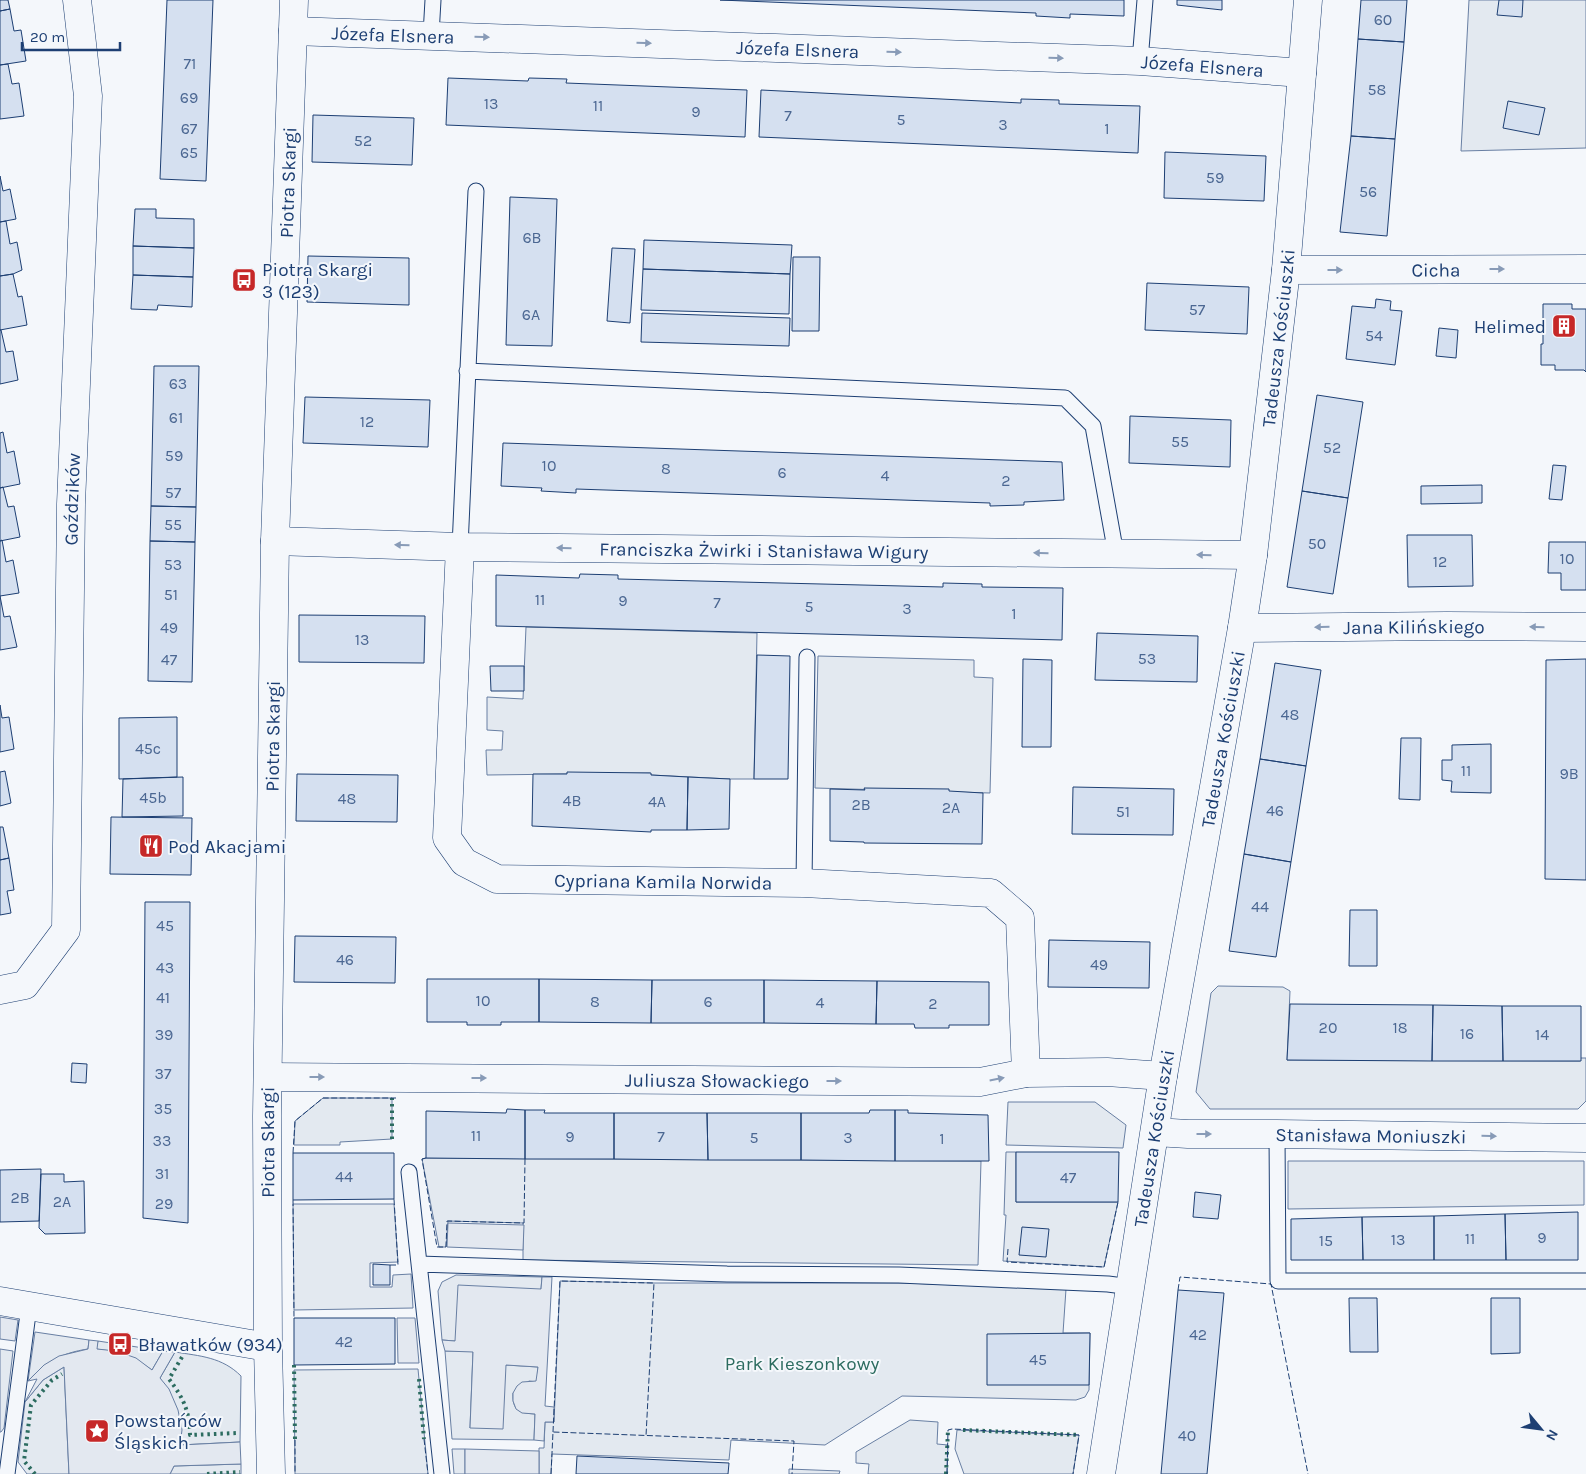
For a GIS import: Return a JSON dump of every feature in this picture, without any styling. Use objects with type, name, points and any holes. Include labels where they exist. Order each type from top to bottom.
[{"type":"street","name":"Goździków","points":[[12,988],[66,930],[71,504],[88,96],[77,0]]},
{"type":"street","name":"Piotra Skargi","points":[[271,1474],[268,1347],[268,1077],[275,541],[294,0]]},
{"type":"street","name":"Tadeusza Kościuszki","points":[[1101,1474],[1163,1076],[1242,628],[1253,555],[1286,270],[1308,0]]},
{"type":"street","name":"Józefa Elsnera","points":[[293,31],[1140,61],[1302,73]]},
{"type":"street","name":"Cicha","points":[[1286,270],[1586,269]]},
{"type":"street","name":"Franciszka Żwirki i Stanisława Wigury","points":[[275,541],[460,548],[1253,555]]},
{"type":"street","name":"Cypriana Kamila Norwida","points":[[460,548],[448,838],[464,862],[496,879],[804,883],[991,893],[1020,918],[1026,1073]]},
{"type":"street","name":"Jana Kilińskiego","points":[[1242,628],[1586,627]]},
{"type":"street","name":"Juliusza Słowackiego","points":[[268,1077],[980,1082],[1026,1073],[1107,1072],[1163,1076]]},
{"type":"street","name":"Stanisława Moniuszki","points":[[1155,1132],[1188,1134],[1586,1138]]},
{"type":"street","points":[[0,1302],[268,1347]]},
{"type":"lane","points":[[431,35],[432,0]]},
{"type":"lane","points":[[1140,61],[1145,0]]},
{"type":"lane","points":[[460,548],[476,191]]},
{"type":"lane","points":[[467,371],[1065,398],[1093,426],[1116,554]]},
{"type":"lane","points":[[804,883],[807,657]]},
{"type":"lane","points":[[1278,1134],[1278,1281],[1586,1280]]},
{"type":"lane","points":[[409,1172],[442,1474]]},
{"type":"lane","points":[[419,1264],[727,1274],[899,1275],[1094,1283],[1131,1287]]},
{"type":"lane","points":[[7,1474],[29,1306]]},
{"type":"green space","points":[[1469,0],[1586,0],[1586,148],[1461,151]]},
{"type":"green space","points":[[526,627],[757,633],[754,779],[651,775],[650,773],[487,775],[486,750],[502,750],[503,731],[487,730],[487,697],[523,699]]},
{"type":"green space","points":[[818,656],[974,660],[974,677],[993,678],[990,793],[815,788]]},
{"type":"green space","points":[[1218,986],[1283,987],[1290,991],[1287,1060],[1580,1061],[1580,1058],[1586,1058],[1586,1101],[1578,1109],[1210,1109],[1196,1092],[1211,993]]},
{"type":"green space","points":[[323,1098],[392,1098],[392,1139],[340,1142],[340,1145],[294,1145],[295,1121]]},
{"type":"green space","points":[[1008,1102],[1095,1102],[1126,1125],[1123,1148],[1006,1145]]},
{"type":"green space","points":[[1006,1152],[1016,1152],[1016,1202],[1118,1202],[1104,1267],[1003,1261],[1006,1215],[1004,1215]]},
{"type":"green space","points":[[422,1159],[981,1161],[978,1265],[523,1260],[523,1223],[448,1221],[446,1247],[439,1247]]},
{"type":"green space","points":[[1288,1161],[1584,1161],[1584,1205],[1288,1209]]},
{"type":"green space","points":[[293,1204],[394,1204],[398,1262],[370,1263],[370,1287],[392,1287],[393,1275],[411,1274],[413,1308],[294,1310]]},
{"type":"green space","points":[[456,1275],[542,1277],[541,1289],[455,1341],[442,1340],[438,1291],[442,1282]]},
{"type":"green space","name":"Park Kieszonkowy","points":[[560,1281],[905,1283],[1066,1289],[1063,1333],[1090,1333],[1089,1390],[1085,1397],[1076,1400],[902,1396],[825,1445],[731,1440],[729,1460],[552,1454],[551,1474],[539,1474],[539,1448],[544,1448],[545,1422],[554,1422]]},
{"type":"green space","points":[[35,1332],[89,1340],[88,1349],[55,1359],[28,1381]]},
{"type":"green space","points":[[98,1341],[163,1351],[152,1370],[126,1355],[96,1349]]},
{"type":"green space","points":[[0,1349],[13,1351],[4,1428],[1,1432],[0,1432]]},
{"type":"green space","points":[[445,1351],[473,1351],[470,1428],[506,1365],[538,1367],[537,1382],[529,1381],[513,1393],[514,1404],[518,1410],[535,1414],[534,1440],[452,1439]]},
{"type":"green space","points":[[175,1352],[210,1358],[226,1365],[241,1376],[240,1442],[180,1445],[181,1425],[177,1410],[160,1378]]},
{"type":"green space","points":[[64,1367],[69,1474],[27,1474],[18,1462],[25,1402],[43,1380]]},
{"type":"green space","points":[[418,1369],[428,1474],[295,1474],[294,1370]]},
{"type":"green space","points":[[910,1420],[938,1422],[937,1444],[948,1445],[947,1474],[868,1474],[869,1464],[856,1463],[856,1452]]},
{"type":"green space","points":[[957,1430],[1079,1435],[1073,1474],[964,1474],[955,1449]]},
{"type":"green space","points":[[452,1449],[465,1449],[465,1474],[454,1474]]},
{"type":"green space","points":[[241,1464],[241,1474],[170,1474],[174,1466]]},
{"type":"green space","points":[[789,1469],[840,1471],[839,1474],[789,1474]]},
{"type":"shaded area","points":[[448,1223],[524,1225],[523,1250],[447,1247]]},
{"type":"shaded area","points":[[542,1277],[552,1277],[545,1406],[554,1407],[554,1422],[545,1422],[544,1441],[534,1440],[535,1414],[522,1413],[516,1409],[513,1393],[522,1382],[536,1381],[538,1367],[506,1365],[503,1429],[470,1428],[473,1352],[445,1351],[442,1340],[455,1341],[458,1285],[541,1289]]},
{"type":"shaded area","points":[[0,1317],[18,1320],[15,1341],[0,1339]]},
{"type":"shaded area","points":[[397,1318],[415,1318],[419,1363],[398,1363]]},
{"type":"shaded area","points":[[89,1340],[98,1341],[97,1349],[116,1351],[136,1358],[152,1370],[163,1351],[175,1352],[160,1378],[169,1389],[178,1410],[182,1430],[180,1445],[240,1442],[241,1464],[174,1466],[170,1474],[69,1474],[64,1367],[43,1380],[25,1402],[37,1379],[28,1381],[44,1365],[59,1356],[88,1349]]},
{"type":"shaded area","points":[[465,1449],[539,1451],[539,1474],[465,1474]]},
{"type":"building","points":[[0,0],[8,0],[10,9],[0,11]]},
{"type":"building","points":[[167,0],[213,0],[206,181],[160,179]]},
{"type":"building","points":[[720,0],[1124,0],[1124,16],[1070,14],[1070,18],[1036,16],[1036,13]]},
{"type":"building","points":[[1177,0],[1222,0],[1222,10],[1177,5]]},
{"type":"building","points":[[1361,0],[1407,0],[1404,42],[1358,39]]},
{"type":"building","points":[[1499,0],[1523,0],[1522,17],[1497,15]]},
{"type":"building","points":[[10,9],[14,31],[21,30],[26,61],[0,65],[0,11]]},
{"type":"building","points":[[1358,39],[1404,42],[1395,139],[1351,136]]},
{"type":"building","points":[[8,64],[12,84],[19,83],[24,116],[0,119],[0,65]]},
{"type":"building","points":[[448,78],[528,81],[529,78],[567,79],[566,83],[747,90],[745,137],[446,125]]},
{"type":"building","points":[[761,90],[1021,103],[1021,99],[1059,100],[1059,104],[1140,106],[1138,153],[759,137]]},
{"type":"building","points":[[1508,101],[1545,108],[1539,135],[1503,128]]},
{"type":"building","points":[[313,115],[414,118],[412,165],[312,162]]},
{"type":"building","points":[[1351,136],[1395,139],[1387,236],[1340,232]]},
{"type":"building","points":[[1165,152],[1266,156],[1264,201],[1164,198]]},
{"type":"building","points":[[0,176],[3,191],[10,189],[16,219],[0,222]]},
{"type":"building","points":[[510,197],[557,199],[552,346],[506,345]]},
{"type":"building","points":[[135,209],[156,209],[156,218],[194,219],[194,248],[133,246]]},
{"type":"building","points":[[6,221],[10,244],[17,242],[22,270],[0,276],[0,222]]},
{"type":"building","points":[[644,240],[792,245],[790,274],[643,269]]},
{"type":"building","points":[[133,246],[194,248],[193,277],[133,275]]},
{"type":"building","points":[[612,248],[635,249],[630,323],[607,321]]},
{"type":"building","points":[[308,256],[409,258],[409,305],[307,302]]},
{"type":"building","points":[[793,257],[820,257],[819,331],[792,331]]},
{"type":"building","points":[[643,269],[790,274],[789,314],[641,310]]},
{"type":"building","points":[[13,274],[18,297],[22,296],[27,325],[0,330],[0,276]]},
{"type":"building","points":[[133,275],[193,277],[192,307],[158,305],[157,310],[131,309]]},
{"type":"building","points":[[1147,283],[1249,287],[1247,334],[1145,330]]},
{"type":"building","points":[[1376,299],[1391,301],[1390,310],[1402,311],[1395,365],[1346,359],[1352,306],[1375,308]]},
{"type":"building","name":"Helimed","points":[[1543,304],[1572,304],[1572,309],[1586,309],[1586,372],[1584,370],[1555,370],[1555,365],[1541,365]]},
{"type":"building","points":[[642,313],[790,318],[789,346],[641,342]]},
{"type":"building","points":[[1439,328],[1458,330],[1456,358],[1436,356]]},
{"type":"building","points":[[0,330],[6,352],[13,351],[18,380],[0,384]]},
{"type":"building","points":[[154,366],[199,366],[196,507],[151,506]]},
{"type":"building","points":[[1317,395],[1363,402],[1348,498],[1302,491]]},
{"type":"building","points":[[305,397],[430,400],[428,447],[303,443]]},
{"type":"building","points":[[1130,416],[1231,420],[1230,467],[1129,463]]},
{"type":"building","points":[[3,432],[7,453],[14,451],[20,484],[0,488],[0,433]]},
{"type":"building","points":[[503,443],[1062,462],[1064,500],[1024,502],[1024,505],[990,506],[990,503],[576,489],[576,493],[541,491],[542,488],[501,486]]},
{"type":"building","points":[[1553,465],[1566,466],[1562,500],[1549,499]]},
{"type":"building","points":[[1482,485],[1482,503],[1421,504],[1421,486]]},
{"type":"building","points":[[3,487],[8,507],[14,506],[20,537],[0,541],[0,488]]},
{"type":"building","points":[[1302,491],[1348,498],[1333,594],[1287,587]]},
{"type":"building","points":[[151,506],[196,507],[195,542],[150,541]]},
{"type":"building","points":[[1407,535],[1472,535],[1473,586],[1408,587]]},
{"type":"building","points":[[2,540],[6,562],[13,560],[19,593],[0,596],[0,541]]},
{"type":"building","points":[[150,541],[195,542],[192,682],[148,681]]},
{"type":"building","points":[[1549,542],[1586,542],[1586,590],[1561,590],[1561,573],[1548,573]]},
{"type":"building","points":[[580,574],[618,575],[618,579],[943,587],[943,583],[982,584],[982,587],[1063,588],[1062,640],[496,626],[496,575],[579,578]]},
{"type":"building","points":[[0,596],[4,617],[10,616],[17,647],[0,650]]},
{"type":"building","points":[[299,615],[425,616],[424,663],[299,662]]},
{"type":"building","points":[[1097,633],[1198,636],[1197,682],[1095,680]]},
{"type":"building","points":[[757,655],[790,656],[788,779],[754,779]]},
{"type":"building","points":[[1023,659],[1052,660],[1051,747],[1022,747]]},
{"type":"building","points":[[1586,659],[1586,880],[1545,879],[1546,660]]},
{"type":"building","points":[[1275,663],[1321,670],[1306,766],[1260,759]]},
{"type":"building","points":[[490,666],[524,666],[524,691],[491,691]]},
{"type":"building","points":[[0,705],[2,718],[9,717],[14,749],[0,752]]},
{"type":"building","points":[[177,717],[177,777],[119,779],[119,718]]},
{"type":"building","points":[[1401,738],[1421,738],[1420,800],[1399,799]]},
{"type":"building","points":[[1491,744],[1491,793],[1451,792],[1452,781],[1442,780],[1442,760],[1452,760],[1452,745]]},
{"type":"building","points":[[1260,759],[1306,766],[1291,862],[1244,854]]},
{"type":"building","points":[[5,771],[11,803],[0,806],[0,772]]},
{"type":"building","points":[[567,772],[651,773],[651,775],[688,777],[687,830],[651,830],[651,832],[532,826],[533,774],[567,774]]},
{"type":"building","points":[[297,774],[398,775],[397,822],[296,821]]},
{"type":"building","points":[[183,777],[183,816],[122,817],[123,779]]},
{"type":"building","points":[[688,777],[730,779],[729,829],[687,830]]},
{"type":"building","points":[[1073,787],[1174,789],[1173,835],[1072,834]]},
{"type":"building","points":[[864,788],[949,789],[949,791],[983,793],[982,844],[830,841],[830,789],[865,790]]},
{"type":"building","name":"Pod Akacjami","points":[[111,817],[192,818],[191,875],[110,874]]},
{"type":"building","points":[[0,827],[3,827],[9,858],[0,860]]},
{"type":"building","points":[[1244,854],[1291,862],[1276,957],[1229,951]]},
{"type":"building","points":[[9,858],[14,890],[7,891],[11,913],[0,915],[0,860]]},
{"type":"building","points":[[145,902],[190,902],[188,1223],[143,1218]]},
{"type":"building","points":[[1350,910],[1377,910],[1377,966],[1349,966]]},
{"type":"building","points":[[295,936],[396,937],[395,983],[294,982]]},
{"type":"building","points":[[1049,940],[1150,942],[1149,988],[1048,987]]},
{"type":"building","points":[[427,979],[539,979],[539,1022],[501,1022],[501,1025],[467,1025],[467,1022],[427,1022]]},
{"type":"building","points":[[539,979],[652,980],[651,1023],[539,1022]]},
{"type":"building","points":[[652,980],[764,980],[764,1023],[651,1023]]},
{"type":"building","points":[[764,980],[877,981],[876,1024],[764,1023]]},
{"type":"building","points":[[877,981],[989,982],[989,1025],[949,1025],[949,1028],[915,1028],[914,1024],[876,1024]]},
{"type":"building","points":[[1290,1004],[1433,1005],[1432,1061],[1287,1060]]},
{"type":"building","points":[[1433,1005],[1502,1006],[1503,1061],[1432,1061]]},
{"type":"building","points":[[1502,1006],[1581,1006],[1581,1061],[1503,1061]]},
{"type":"building","points":[[72,1063],[87,1064],[86,1083],[71,1082]]},
{"type":"building","points":[[507,1109],[525,1110],[525,1159],[426,1158],[426,1111],[506,1113]]},
{"type":"building","points":[[525,1110],[545,1110],[544,1113],[614,1113],[614,1159],[525,1159]]},
{"type":"building","points":[[870,1110],[895,1110],[895,1161],[801,1160],[801,1113],[869,1113]]},
{"type":"building","points":[[895,1110],[908,1110],[908,1113],[988,1115],[989,1161],[895,1161]]},
{"type":"building","points":[[614,1113],[707,1113],[708,1160],[614,1159]]},
{"type":"building","points":[[707,1113],[801,1113],[801,1160],[708,1160]]},
{"type":"building","points":[[1016,1152],[1119,1152],[1118,1202],[1016,1202]]},
{"type":"building","points":[[293,1153],[394,1153],[394,1199],[293,1200]]},
{"type":"building","points":[[41,1169],[39,1221],[0,1222],[0,1170]]},
{"type":"building","points":[[41,1174],[64,1174],[64,1182],[84,1181],[85,1233],[45,1234],[39,1228]]},
{"type":"building","points":[[1195,1192],[1221,1195],[1218,1219],[1193,1217]]},
{"type":"building","points":[[1578,1212],[1578,1260],[1506,1260],[1505,1214]]},
{"type":"building","points":[[1505,1214],[1506,1260],[1434,1260],[1434,1216]]},
{"type":"building","points":[[1434,1216],[1434,1260],[1363,1260],[1362,1217]]},
{"type":"building","points":[[1362,1217],[1363,1260],[1291,1260],[1291,1219]]},
{"type":"building","points":[[1022,1227],[1049,1229],[1046,1257],[1019,1255]]},
{"type":"building","points":[[373,1264],[390,1265],[390,1285],[373,1285]]},
{"type":"building","points":[[1178,1290],[1224,1293],[1207,1474],[1161,1474]]},
{"type":"building","points":[[1349,1298],[1377,1298],[1378,1352],[1350,1352]]},
{"type":"building","points":[[1491,1298],[1520,1298],[1520,1353],[1491,1354]]},
{"type":"building","points":[[294,1318],[395,1318],[395,1364],[294,1365]]},
{"type":"building","points":[[1090,1333],[1089,1385],[987,1385],[987,1334]]},
{"type":"building","points":[[577,1456],[729,1463],[728,1474],[576,1474]]},
{"type":"hedge","points":[[392,1098],[392,1139]]},
{"type":"hedge","points":[[182,1357],[169,1379],[185,1405],[190,1435],[237,1433]]},
{"type":"hedge","points":[[294,1365],[295,1440]]},
{"type":"hedge","points":[[35,1474],[24,1461],[31,1405],[52,1380],[62,1374]]},
{"type":"hedge","points":[[419,1379],[424,1439]]},
{"type":"hedge","points":[[946,1474],[948,1430]]},
{"type":"hedge","points":[[963,1430],[1079,1435]]},
{"type":"hedge","points":[[207,1474],[240,1472]]},
{"type":"fence","points":[[293,1153],[295,1121],[323,1098],[396,1098]]},
{"type":"fence","points":[[426,1158],[422,1159],[437,1247],[446,1247],[447,1221],[524,1223],[525,1159]]},
{"type":"fence","points":[[390,1265],[398,1265],[394,1199]]},
{"type":"fence","points":[[293,1200],[294,1318]]},
{"type":"fence","points":[[1008,1249],[1007,1262],[1104,1267],[1118,1202]]},
{"type":"fence","points":[[1178,1290],[1180,1277],[1271,1284],[1308,1474]]},
{"type":"fence","points":[[553,1432],[560,1281],[654,1283],[646,1436]]},
{"type":"fence","points":[[947,1474],[948,1430],[952,1429],[1079,1435],[1073,1474]]},
{"type":"fence","points":[[551,1474],[553,1432],[794,1441],[792,1474]]},
{"type":"fence","points":[[424,1439],[428,1474]]},
{"type":"fence","points":[[295,1440],[295,1474]]},
{"type":"place","name":"Piotra Skargi 3 (123)","points":[[244,280]]},
{"type":"place","name":"Helimed","points":[[1564,326]]},
{"type":"place","name":"Pod Akacjami","points":[[151,846]]},
{"type":"place","name":"Bławatków (934)","points":[[120,1344]]},
{"type":"place","name":"Powstańców Śląskich","points":[[97,1431]]}]
